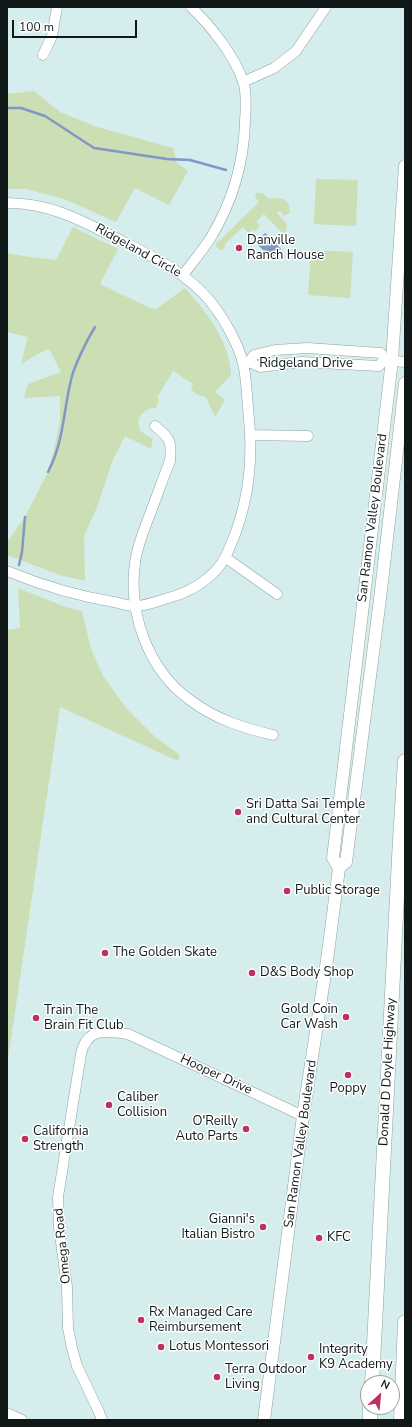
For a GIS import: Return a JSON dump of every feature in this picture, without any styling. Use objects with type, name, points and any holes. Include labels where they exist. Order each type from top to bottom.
[{"type":"highway","name":"Donald D Doyle Highway","points":[[372,1375],[398,868],[405,761]]},
{"type":"highway","points":[[401,1420],[405,1322]]},
{"type":"main road","name":"San Ramon Valley Boulevard","points":[[264,1420],[303,1116],[327,960],[339,868],[333,858],[388,360],[405,166]]},
{"type":"main road","name":"San Ramon Valley Boulevard","points":[[339,868],[346,862],[380,599],[405,383]]},
{"type":"street","points":[[44,55],[52,36],[57,7]]},
{"type":"street","points":[[243,82],[274,68],[296,50],[326,7]]},
{"type":"street","points":[[183,275],[213,233],[228,206],[238,175],[245,142],[246,105],[243,82],[228,50],[194,8]]},
{"type":"street","name":"Ridgeland Circle","points":[[7,203],[45,207],[74,217],[168,265],[183,275],[210,301],[229,330],[246,363],[250,435],[248,490],[239,526],[226,558],[218,569],[204,582],[181,594],[157,602],[135,606],[88,597],[27,579],[7,571]]},
{"type":"street","name":"Ridgeland Drive","points":[[388,360],[379,366],[301,362],[260,367],[246,363],[254,355],[275,350],[307,348],[381,353],[388,360],[405,362]]},
{"type":"street","points":[[155,426],[168,436],[171,450],[170,460],[139,542],[135,563],[133,584],[135,606],[140,629],[152,656],[167,679],[189,700],[210,713],[235,725],[249,730],[273,735]]},
{"type":"street","points":[[250,435],[308,436]]},
{"type":"street","points":[[226,558],[277,594]]},
{"type":"street","name":"Omega Road","points":[[102,1420],[100,1412],[77,1366],[68,1328],[67,1287],[59,1227],[58,1197],[83,1047],[87,1040],[98,1032],[107,1030],[128,1034]]},
{"type":"street","name":"Hooper Drive","points":[[128,1034],[303,1116]]},
{"type":"street","points":[[7,1413],[22,1420]]},
{"type":"green space","points":[[34,91],[60,112],[97,127],[173,148],[177,163],[188,171],[169,205],[135,188],[116,222],[64,199],[26,189],[7,189],[7,94]]},
{"type":"green space","points":[[316,179],[358,180],[356,226],[314,224]]},
{"type":"green space","points":[[256,193],[263,193],[269,199],[280,199],[288,203],[291,212],[284,216],[280,211],[277,213],[287,224],[286,233],[288,236],[284,240],[279,236],[282,233],[264,214],[256,222],[260,226],[255,231],[253,229],[249,233],[243,227],[225,244],[225,247],[221,251],[215,245],[259,202],[255,197]]},
{"type":"green space","points":[[73,227],[118,249],[100,284],[150,308],[156,309],[185,288],[209,318],[222,339],[230,363],[231,375],[215,392],[225,400],[215,417],[206,397],[198,395],[191,390],[193,384],[173,371],[157,398],[159,400],[156,408],[151,408],[143,412],[139,419],[139,428],[142,432],[153,439],[151,449],[125,436],[112,462],[97,507],[84,536],[85,581],[59,575],[7,555],[7,542],[25,517],[48,472],[60,421],[60,396],[24,398],[28,384],[61,372],[49,349],[21,364],[28,337],[7,332],[7,253],[56,260]]},
{"type":"green space","points":[[311,250],[353,252],[350,298],[308,295]]},
{"type":"green space","points":[[18,588],[63,606],[82,611],[91,649],[103,676],[126,708],[154,736],[180,755],[178,761],[60,707],[7,1066],[7,630],[20,628]]},
{"type":"water","points":[[265,233],[281,249],[271,258],[256,243]]},
{"type":"waterway","points":[[7,108],[21,108],[45,116],[94,148],[167,159],[190,160],[226,170]]},
{"type":"waterway","points":[[48,472],[60,438],[68,392],[73,374],[81,353],[95,327]]},
{"type":"waterway","points":[[19,565],[22,552],[25,517]]},
{"type":"place","name":"Danville Ranch House","points":[[239,248]]},
{"type":"place","name":"Sri Datta Sai Temple and Cultural Center","points":[[238,812]]},
{"type":"place","name":"Public Storage","points":[[287,891]]},
{"type":"place","name":"The Golden Skate","points":[[105,953]]},
{"type":"place","name":"D&S Body Shop","points":[[252,973]]},
{"type":"place","name":"Gold Coin Car Wash","points":[[346,1017]]},
{"type":"place","name":"Train The Brain Fit Club","points":[[36,1018]]},
{"type":"place","name":"Poppy","points":[[348,1075]]},
{"type":"place","name":"Caliber Collision","points":[[109,1105]]},
{"type":"place","name":"O'Reilly Auto Parts","points":[[246,1129]]},
{"type":"place","name":"California Strength","points":[[25,1139]]},
{"type":"place","name":"Gianni's Italian Bistro","points":[[263,1227]]},
{"type":"place","name":"KFC","points":[[319,1238]]},
{"type":"place","name":"Rx Managed Care Reimbursement","points":[[141,1320]]},
{"type":"place","name":"Lotus Montessori","points":[[161,1347]]},
{"type":"place","name":"Integrity K9 Academy","points":[[311,1357]]},
{"type":"place","name":"Terra Outdoor Living","points":[[217,1377]]}]
